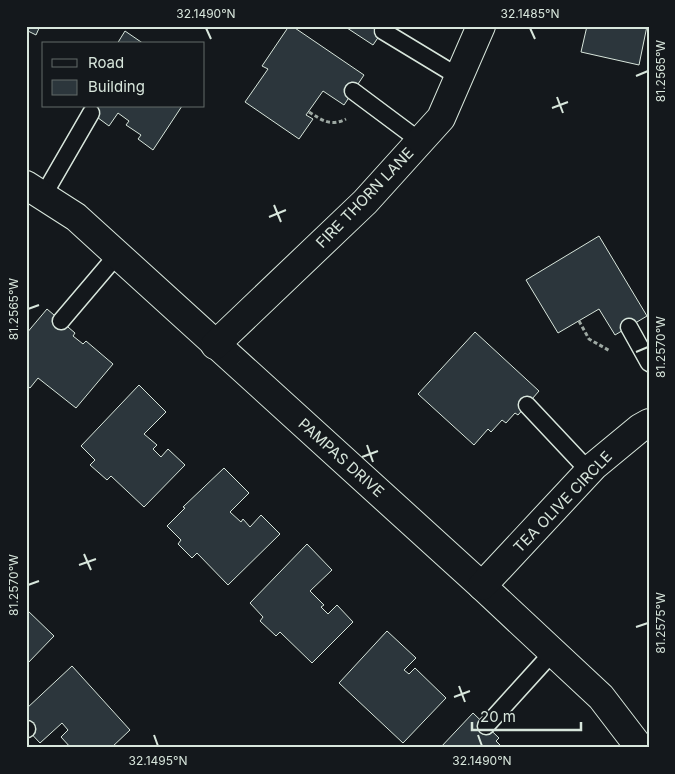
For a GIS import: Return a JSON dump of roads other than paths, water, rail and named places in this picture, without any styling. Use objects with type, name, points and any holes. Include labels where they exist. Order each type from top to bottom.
[{"type":"street","name":"FIRE THORN LANE","points":[[215,345],[365,202],[440,118],[481,26]]},
{"type":"street","name":"PAMPAS DRIVE","points":[[34,190],[76,217],[482,586],[601,697],[640,748]]},
{"type":"street","name":"TEA OLIVE CIRCLE","points":[[482,586],[589,471],[640,428],[649,423]]},
{"type":"lane","points":[[382,31],[459,76]]},
{"type":"lane","points":[[353,91],[420,140]]},
{"type":"lane","points":[[34,190],[92,113]]},
{"type":"lane","points":[[61,321],[117,255]]},
{"type":"lane","points":[[629,327],[649,363]]},
{"type":"lane","points":[[527,405],[589,471]]},
{"type":"lane","points":[[486,726],[553,652]]}]
